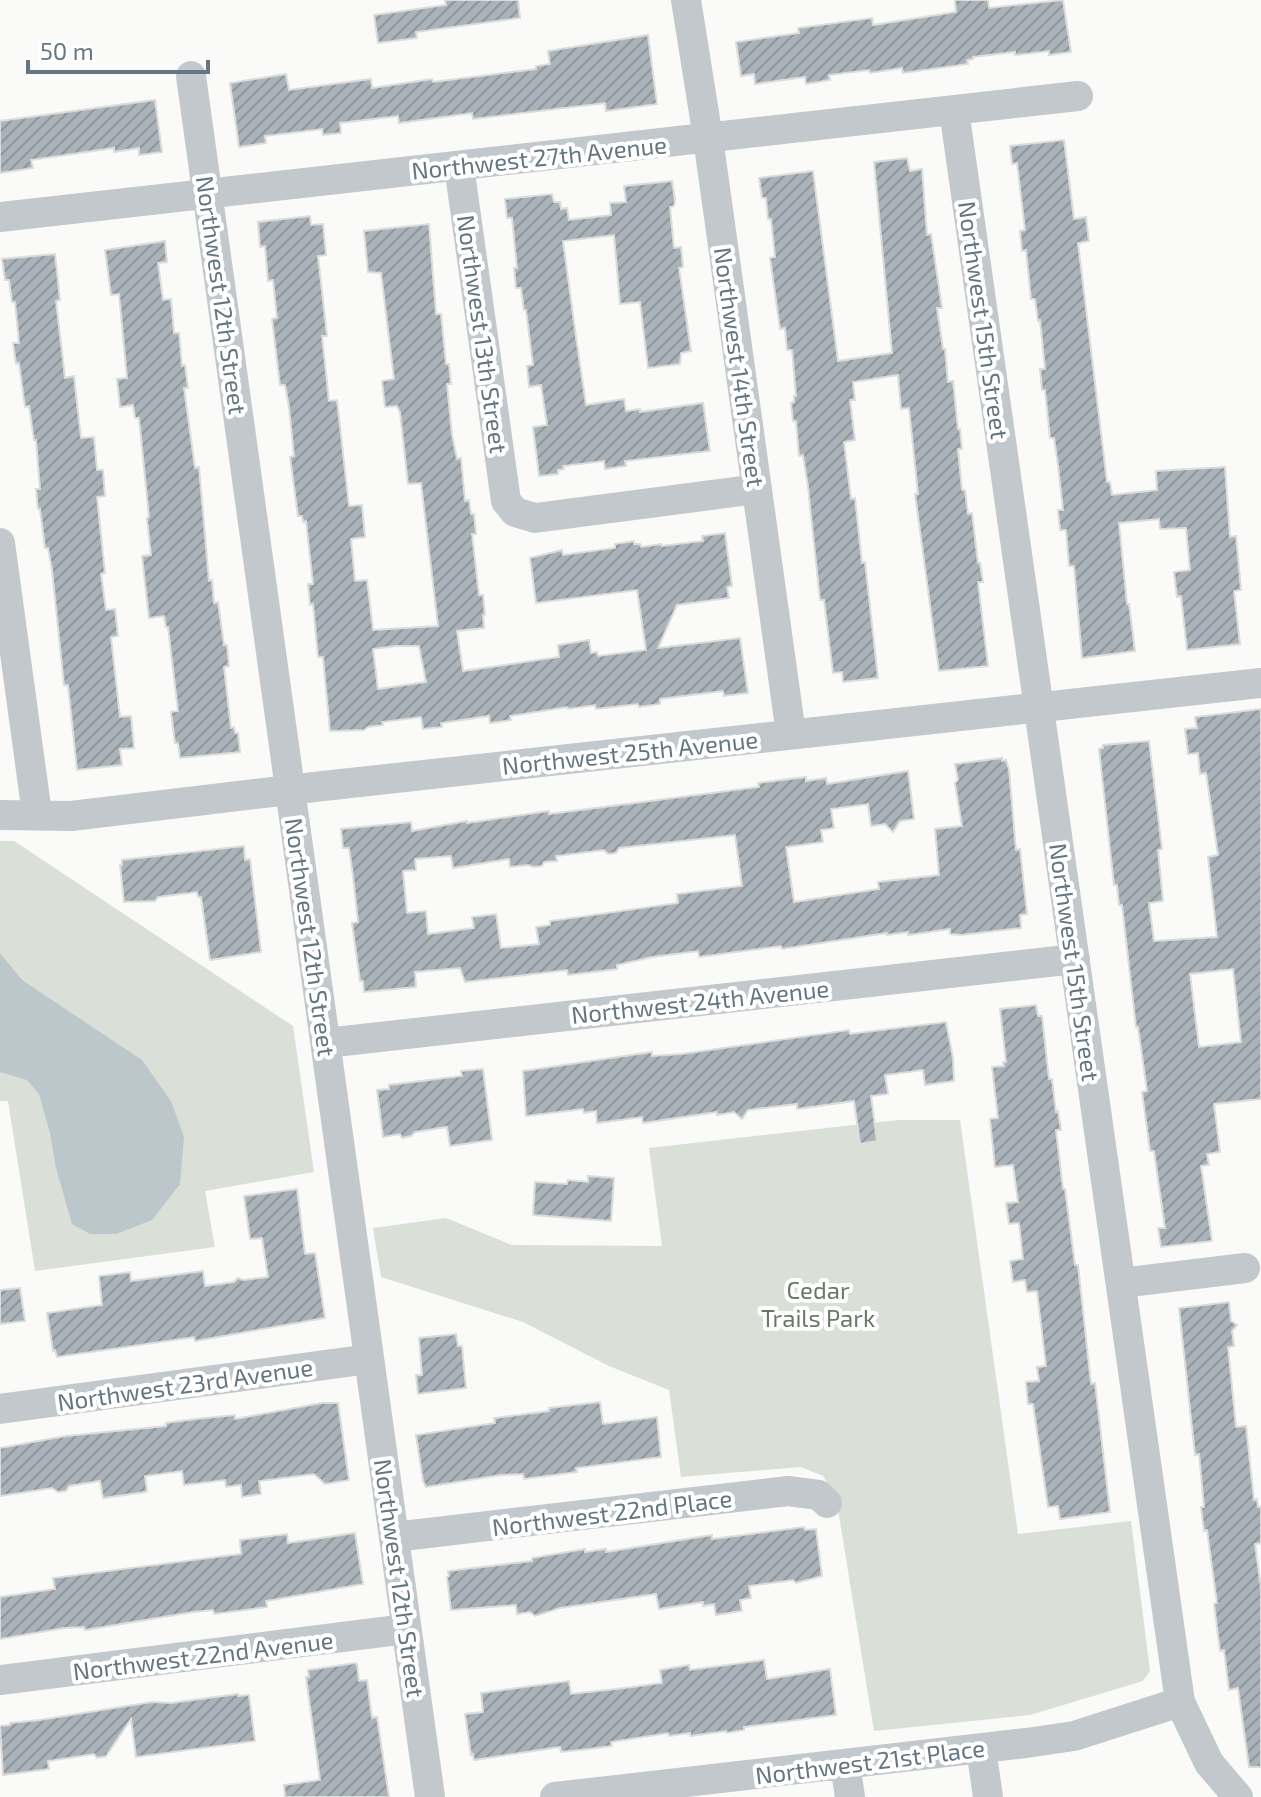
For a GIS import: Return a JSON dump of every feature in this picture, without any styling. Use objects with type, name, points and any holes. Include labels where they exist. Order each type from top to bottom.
[{"type":"street","name":"Northwest 14th Street","points":[[686,0],[791,734]]},
{"type":"street","name":"Northwest 12th Street","points":[[191,76],[430,1797]]},
{"type":"street","name":"Northwest 27th Avenue","points":[[0,217],[1078,96]]},
{"type":"street","name":"Northwest 15th Street","points":[[954,110],[1180,1702],[1209,1763],[1238,1797]]},
{"type":"street","name":"Northwest 13th Street","points":[[459,166],[506,501],[515,512],[535,518],[757,489]]},
{"type":"street","points":[[0,543],[37,814]]},
{"type":"street","name":"Northwest 25th Avenue","points":[[0,815],[71,816],[1261,683]]},
{"type":"street","name":"Northwest 24th Avenue","points":[[326,1043],[1075,959]]},
{"type":"street","points":[[1121,1283],[1245,1268]]},
{"type":"street","name":"Northwest 23rd Avenue","points":[[0,1409],[369,1359]]},
{"type":"street","name":"Northwest 22nd Place","points":[[394,1537],[788,1491],[819,1495],[827,1503]]},
{"type":"street","name":"Northwest 22nd Avenue","points":[[0,1680],[406,1629]]},
{"type":"street","name":"Northwest 21st Place","points":[[571,1796],[712,1788],[845,1764],[1074,1736],[1180,1702]]},
{"type":"street","points":[[981,1748],[988,1797]]},
{"type":"street","points":[[845,1764],[850,1797]]},
{"type":"green space","points":[[0,841],[14,841],[293,1026],[314,1172],[205,1191],[215,1247],[35,1271],[8,1101],[0,1101]]},
{"type":"green space","name":"Cedar Trails Park","points":[[899,1120],[960,1120],[1018,1534],[1131,1521],[1150,1671],[1143,1681],[1030,1715],[874,1731],[836,1497],[823,1476],[801,1467],[681,1477],[669,1390],[609,1366],[523,1322],[381,1277],[373,1228],[446,1218],[512,1245],[662,1246],[649,1148]]},
{"type":"shaded area","points":[[0,953],[22,980],[142,1060],[171,1101],[184,1137],[180,1184],[152,1220],[116,1234],[90,1234],[72,1224],[39,1094],[27,1080],[0,1072]]},
{"type":"building","points":[[445,0],[518,0],[520,18],[416,32],[417,38],[378,43],[374,15],[446,5]]},
{"type":"building","points":[[955,0],[988,0],[989,8],[1063,0],[1071,52],[1015,55],[1015,52],[973,57],[967,60],[968,64],[903,73],[902,68],[870,73],[869,70],[829,75],[830,80],[806,84],[805,77],[755,84],[754,74],[741,76],[736,42],[799,33],[798,28],[872,18],[873,25],[956,12]]},
{"type":"building","points":[[648,35],[657,104],[606,111],[605,103],[473,119],[472,113],[399,123],[398,116],[340,123],[341,133],[323,135],[322,129],[265,136],[266,143],[239,147],[230,83],[286,74],[289,90],[371,79],[372,88],[432,79],[433,82],[536,69],[536,66],[550,64],[548,51]]},
{"type":"building","points":[[155,100],[162,152],[139,155],[139,148],[114,152],[114,148],[31,160],[33,168],[0,173],[0,121]]},
{"type":"building","points":[[1064,140],[1074,219],[1086,217],[1089,241],[1078,243],[1107,482],[1110,482],[1112,495],[1157,490],[1156,471],[1225,467],[1230,537],[1236,536],[1241,590],[1234,591],[1240,644],[1187,650],[1181,596],[1177,597],[1174,572],[1190,570],[1186,528],[1160,529],[1159,519],[1119,523],[1135,651],[1082,658],[1074,566],[1069,566],[1066,530],[1060,530],[1058,510],[1063,510],[1058,465],[1054,438],[1050,438],[1045,390],[1042,390],[1040,369],[1045,369],[1040,320],[1035,299],[1031,299],[1026,250],[1022,251],[1020,231],[1025,230],[1017,163],[1012,164],[1010,146]]},
{"type":"building","points":[[907,158],[910,171],[922,169],[927,235],[931,234],[942,308],[937,308],[948,382],[953,381],[960,429],[962,449],[958,449],[962,490],[965,490],[968,514],[972,513],[983,582],[978,582],[988,666],[939,671],[915,494],[918,494],[909,408],[901,409],[898,375],[853,382],[855,400],[850,400],[855,440],[844,442],[851,499],[855,498],[862,563],[865,562],[878,678],[843,682],[842,672],[833,673],[824,600],[820,600],[808,487],[803,455],[799,456],[796,421],[793,421],[791,403],[796,396],[792,350],[787,350],[785,328],[780,329],[770,258],[775,257],[771,219],[768,219],[766,198],[762,198],[759,178],[813,171],[838,361],[892,353],[874,162]]},
{"type":"building","points":[[672,181],[675,200],[674,206],[670,207],[674,248],[681,247],[683,267],[679,268],[691,351],[681,353],[680,364],[648,368],[640,302],[620,304],[614,235],[563,241],[576,337],[586,405],[624,399],[626,411],[640,409],[640,412],[703,403],[710,451],[625,461],[626,466],[605,469],[604,461],[563,466],[564,469],[558,470],[558,474],[539,476],[533,427],[547,425],[541,385],[529,387],[527,366],[533,365],[526,310],[521,288],[516,288],[512,218],[507,218],[505,199],[552,194],[554,202],[560,202],[561,209],[567,208],[569,220],[611,215],[610,203],[626,202],[624,186]]},
{"type":"building","points":[[310,216],[311,225],[323,224],[326,255],[318,256],[327,336],[322,336],[329,401],[337,400],[349,506],[362,505],[365,537],[351,539],[355,581],[367,580],[373,630],[438,626],[421,483],[408,484],[400,412],[397,406],[385,407],[382,381],[394,379],[381,273],[368,272],[364,231],[429,224],[436,314],[441,314],[446,364],[449,364],[451,384],[447,384],[452,435],[457,459],[461,458],[465,501],[469,500],[471,514],[474,514],[476,534],[472,534],[479,595],[483,595],[485,615],[484,628],[457,631],[463,671],[559,657],[558,645],[589,640],[591,653],[597,652],[598,656],[646,650],[637,590],[536,603],[530,558],[562,550],[563,555],[615,548],[615,544],[634,541],[641,547],[703,541],[702,536],[725,533],[732,586],[727,587],[729,598],[677,605],[658,648],[740,638],[748,693],[724,696],[723,691],[660,699],[660,704],[639,707],[638,704],[596,709],[595,705],[567,707],[510,716],[511,720],[490,723],[489,716],[441,723],[442,727],[423,729],[421,717],[382,722],[383,725],[364,730],[330,731],[323,657],[318,657],[313,604],[310,605],[308,584],[313,584],[306,521],[303,522],[302,516],[298,516],[290,457],[294,456],[289,407],[285,385],[280,385],[272,319],[277,318],[273,280],[268,281],[265,246],[260,247],[258,222]],"holes":[[[419,646],[426,682],[378,689],[373,649]]]},
{"type":"building","points":[[165,241],[167,262],[158,263],[163,300],[171,299],[174,333],[179,333],[182,366],[185,365],[188,388],[184,388],[195,468],[199,467],[209,581],[212,580],[214,603],[218,602],[224,645],[227,645],[229,666],[224,667],[231,728],[234,727],[235,733],[238,733],[240,752],[180,758],[171,712],[178,711],[168,627],[164,616],[149,618],[142,556],[151,555],[139,418],[135,418],[133,405],[120,407],[117,379],[127,378],[119,294],[111,295],[105,250]]},
{"type":"building","points":[[55,254],[60,300],[56,301],[65,378],[74,376],[81,438],[94,437],[97,470],[103,470],[105,496],[97,497],[105,573],[101,574],[106,610],[115,609],[118,636],[111,637],[120,717],[131,716],[134,748],[120,749],[122,765],[77,770],[52,570],[38,509],[36,489],[40,489],[36,440],[29,406],[25,407],[19,363],[16,364],[13,343],[19,343],[15,302],[12,302],[9,280],[5,280],[2,259]]},
{"type":"building","points":[[1261,709],[1261,1099],[1214,1104],[1220,1152],[1207,1154],[1209,1165],[1201,1166],[1212,1241],[1161,1247],[1158,1228],[1165,1228],[1154,1151],[1150,1151],[1142,1092],[1147,1091],[1122,905],[1119,905],[1117,885],[1114,885],[1099,749],[1103,745],[1149,741],[1162,849],[1158,850],[1163,901],[1149,903],[1154,941],[1217,937],[1208,857],[1218,855],[1206,773],[1200,774],[1198,753],[1188,754],[1185,729],[1197,728],[1195,717]],"holes":[[[1233,969],[1241,1042],[1199,1047],[1190,974]]]},
{"type":"building","points":[[1006,760],[1027,914],[1020,915],[1021,928],[961,935],[950,934],[950,929],[908,935],[908,932],[887,933],[782,949],[781,946],[699,957],[698,951],[652,957],[617,965],[617,969],[568,975],[567,970],[465,982],[460,968],[415,972],[416,987],[364,992],[352,923],[358,922],[353,876],[349,848],[343,848],[341,829],[411,822],[412,831],[467,821],[549,811],[549,814],[759,787],[758,783],[806,777],[806,781],[826,778],[827,784],[908,771],[914,819],[900,821],[893,832],[885,824],[871,826],[868,804],[831,809],[834,828],[821,830],[823,842],[786,847],[794,902],[879,889],[878,882],[939,875],[935,829],[962,826],[955,764]],"holes":[[[735,835],[742,886],[677,894],[678,903],[550,921],[550,925],[536,927],[539,944],[501,948],[496,914],[472,917],[474,928],[428,934],[426,911],[407,913],[403,871],[416,870],[415,859],[451,856],[453,868],[509,859],[510,867],[534,867],[557,861],[556,856],[604,850],[608,854],[616,853],[619,848]]]},
{"type":"building","points":[[244,846],[245,860],[250,859],[261,952],[210,960],[201,897],[197,892],[158,897],[155,901],[124,902],[122,860]]},
{"type":"building","points":[[1036,1005],[1038,1016],[1042,1016],[1049,1079],[1052,1079],[1061,1130],[1056,1130],[1063,1189],[1075,1265],[1078,1265],[1110,1512],[1060,1519],[1058,1506],[1048,1507],[1033,1404],[1028,1404],[1026,1382],[1039,1381],[1037,1367],[1046,1366],[1037,1291],[1027,1292],[1025,1280],[1013,1282],[1010,1261],[1023,1259],[1019,1223],[1009,1224],[1006,1203],[1018,1202],[1013,1165],[995,1167],[990,1119],[998,1118],[992,1067],[1004,1066],[1003,1062],[1006,1062],[1000,1009]]},
{"type":"building","points":[[946,1022],[954,1081],[925,1085],[923,1070],[885,1075],[888,1094],[871,1096],[877,1141],[860,1144],[854,1101],[797,1109],[797,1104],[748,1110],[742,1119],[734,1112],[717,1115],[717,1112],[643,1123],[642,1117],[597,1123],[596,1111],[584,1113],[583,1109],[526,1116],[523,1071],[652,1052],[652,1056],[682,1054],[849,1030],[850,1034]]},
{"type":"building","points":[[483,1069],[492,1140],[450,1146],[447,1127],[415,1132],[402,1138],[400,1134],[383,1137],[377,1090],[389,1089],[389,1085],[462,1076],[461,1071]]},
{"type":"building","points":[[588,1176],[614,1178],[611,1221],[533,1215],[535,1182],[588,1182]]},
{"type":"building","points":[[297,1189],[305,1254],[315,1253],[325,1318],[195,1341],[194,1337],[57,1357],[53,1351],[47,1313],[102,1305],[99,1276],[130,1272],[131,1281],[203,1271],[205,1286],[234,1282],[238,1278],[268,1277],[262,1238],[250,1239],[244,1196]]},
{"type":"building","points":[[20,1288],[25,1321],[0,1324],[0,1290]]},
{"type":"building","points":[[1229,1302],[1231,1321],[1237,1325],[1232,1331],[1234,1346],[1228,1347],[1236,1427],[1246,1426],[1254,1500],[1257,1499],[1258,1507],[1261,1507],[1261,1543],[1255,1544],[1261,1588],[1261,1767],[1249,1767],[1238,1688],[1229,1690],[1224,1650],[1220,1651],[1214,1604],[1217,1603],[1207,1530],[1204,1531],[1199,1454],[1195,1455],[1179,1308]]},
{"type":"building","points":[[456,1334],[458,1346],[462,1346],[466,1388],[418,1394],[416,1375],[422,1375],[419,1338]]},
{"type":"building","points":[[600,1402],[603,1424],[657,1417],[661,1457],[576,1468],[577,1472],[524,1479],[523,1474],[501,1475],[426,1487],[423,1481],[416,1435],[495,1423],[494,1418],[549,1411],[549,1408]]},
{"type":"building","points":[[322,1403],[338,1403],[349,1480],[325,1484],[314,1474],[259,1481],[261,1494],[242,1497],[241,1485],[226,1487],[225,1480],[184,1485],[182,1471],[145,1476],[145,1492],[103,1498],[100,1481],[69,1486],[66,1491],[58,1492],[52,1488],[0,1496],[0,1448],[66,1436],[166,1426],[166,1423],[196,1419],[235,1415],[235,1419]]},
{"type":"building","points":[[804,1527],[805,1530],[816,1529],[822,1576],[796,1583],[793,1580],[749,1586],[751,1598],[740,1600],[742,1611],[716,1615],[714,1604],[703,1606],[703,1602],[659,1609],[656,1594],[560,1608],[535,1616],[530,1612],[517,1614],[516,1605],[451,1610],[448,1571],[532,1561],[532,1558],[585,1549],[585,1552],[606,1549],[606,1552],[712,1535],[712,1539]]},
{"type":"building","points":[[355,1533],[363,1584],[266,1601],[267,1607],[214,1614],[213,1610],[193,1612],[85,1630],[84,1627],[64,1628],[0,1639],[0,1597],[55,1589],[53,1578],[241,1554],[240,1540],[287,1534],[288,1543]]},
{"type":"building","points":[[764,1660],[767,1679],[830,1669],[836,1715],[744,1727],[744,1730],[727,1733],[669,1736],[668,1733],[611,1742],[612,1746],[589,1749],[561,1752],[560,1747],[474,1760],[471,1755],[465,1714],[483,1712],[481,1693],[569,1681],[571,1694],[625,1688],[662,1683],[660,1670],[689,1665],[690,1670]]},
{"type":"building","points":[[355,1663],[359,1681],[367,1680],[372,1718],[377,1717],[389,1797],[285,1797],[284,1785],[320,1780],[306,1677],[309,1677],[308,1670]]},
{"type":"building","points":[[249,1695],[255,1741],[136,1757],[131,1719],[106,1756],[97,1758],[94,1754],[48,1761],[49,1769],[3,1775],[0,1726],[152,1702],[171,1703]]}]
